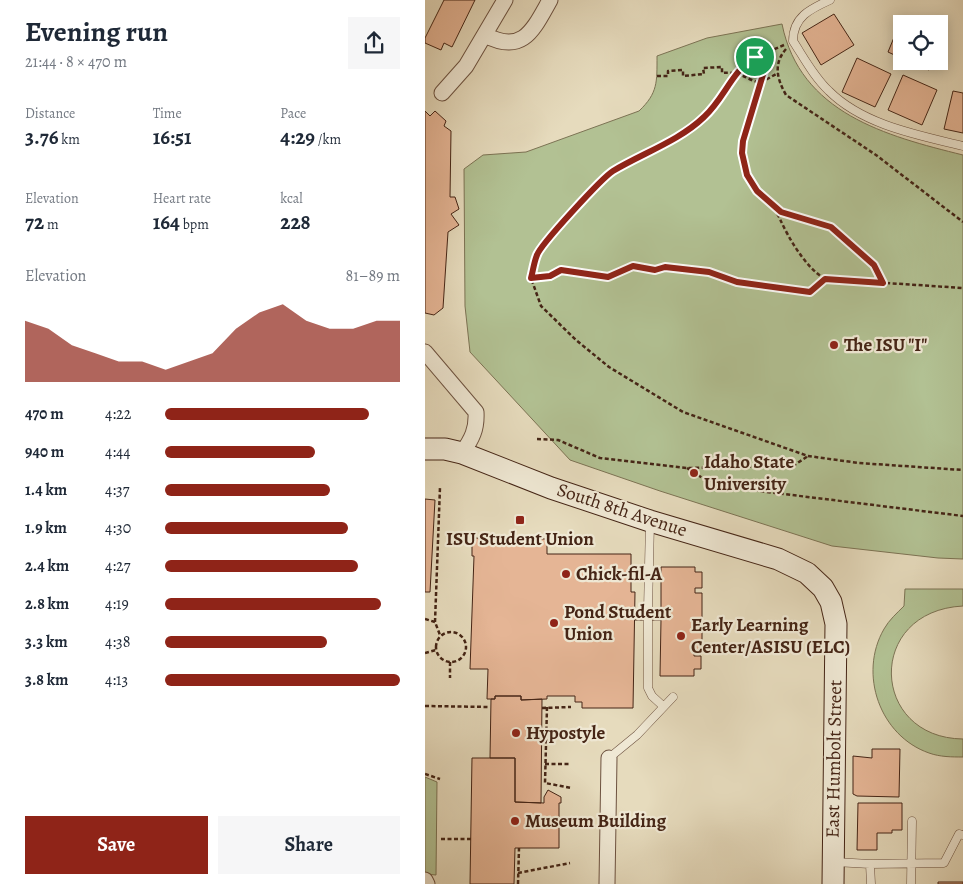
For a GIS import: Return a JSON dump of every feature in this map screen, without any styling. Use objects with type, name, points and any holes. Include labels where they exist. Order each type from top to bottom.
[{"type":"street","points":[[443,93],[466,66],[505,0]]},
{"type":"street","points":[[485,35],[498,42],[513,43],[526,37],[536,26],[550,0]]},
{"type":"street","points":[[425,352],[476,412],[477,422],[473,438],[462,453]]},
{"type":"street","name":"South 8th Avenue","points":[[425,449],[445,449],[462,453],[551,488],[650,521],[778,559],[807,573],[816,580]]},
{"type":"street","name":"East Humbolt Street","points":[[816,580],[831,602],[836,624],[833,884]]},
{"type":"street","points":[[607,884],[609,758]]},
{"type":"street","points":[[425,880],[427,884]]},
{"type":"lane","points":[[830,0],[808,10],[797,22],[793,32],[793,41],[828,90],[842,102],[870,118],[924,137],[963,146]]},
{"type":"lane","points":[[649,610],[650,521]]},
{"type":"lane","points":[[649,620],[648,688],[652,696],[663,706]]},
{"type":"lane","points":[[609,758],[637,735],[673,697]]},
{"type":"lane","points":[[911,884],[912,820]]},
{"type":"lane","points":[[833,862],[870,864],[944,863],[959,834],[963,835]]},
{"type":"lane","points":[[870,864],[871,884]]},
{"type":"path","points":[[793,41],[743,63],[718,102],[704,118],[680,135],[611,172],[591,191],[537,254],[531,278],[541,306],[576,340],[609,367],[683,412],[808,456],[859,463],[963,470]]},
{"type":"path","points":[[793,41],[781,55],[777,80],[786,95],[875,155],[963,222]]},
{"type":"path","points":[[755,57],[763,62],[765,68],[745,132],[742,153],[747,175],[757,191],[781,212],[831,227],[874,265],[883,283]]},
{"type":"path","points":[[657,76],[668,76],[668,71],[683,70],[683,76],[704,74],[703,68],[722,67],[722,73],[737,72],[749,80],[761,82],[778,73]]},
{"type":"path","points":[[772,204],[794,246],[814,273],[825,279],[963,288]]},
{"type":"path","points":[[531,278],[550,276],[561,270],[608,277],[633,266],[655,270],[665,267],[709,272],[737,282],[810,292],[825,279]]},
{"type":"path","points":[[537,439],[558,440],[599,458],[687,468],[793,466],[808,456]]},
{"type":"path","points":[[687,468],[704,479],[743,489],[963,516]]},
{"type":"path","points":[[436,650],[441,635],[435,622],[440,487]]},
{"type":"path","points":[[425,618],[435,622]]},
{"type":"path","points":[[436,650],[441,658],[450,662],[456,661],[465,653],[465,639],[454,631],[441,635]]},
{"type":"path","points":[[425,654],[436,650]]},
{"type":"path","points":[[450,662],[450,678]]},
{"type":"path","points":[[425,706],[491,707]]},
{"type":"path","points":[[547,707],[545,783],[571,788]]},
{"type":"path","points":[[542,708],[571,708]]},
{"type":"path","points":[[547,731],[571,732]]},
{"type":"path","points":[[545,764],[571,764]]},
{"type":"path","points":[[425,774],[441,779]]},
{"type":"path","points":[[441,839],[471,839]]},
{"type":"path","points":[[518,884],[519,848]]},
{"type":"path","points":[[518,873],[569,863]]},
{"type":"green space","points":[[782,24],[792,54],[807,79],[827,100],[850,116],[877,129],[934,148],[963,155],[963,559],[832,546],[570,460],[470,352],[465,306],[464,169],[483,155],[526,152],[639,111],[653,93],[657,73],[657,56],[707,38]]},
{"type":"green space","points":[[905,589],[963,589],[963,606],[931,613],[909,629],[895,650],[891,674],[896,698],[910,718],[932,733],[963,739],[963,757],[933,754],[912,745],[898,733],[886,718],[878,701],[874,684],[873,665],[876,647],[886,626],[904,606]]},
{"type":"green space","points":[[425,777],[437,782],[436,875],[425,874]]},
{"type":"building","points":[[444,0],[475,0],[452,47],[444,43],[441,50],[425,43],[425,38]]},
{"type":"building","points":[[834,14],[854,45],[821,65],[802,33]]},
{"type":"building","points":[[893,40],[893,54],[888,52]]},
{"type":"building","points":[[857,58],[891,74],[875,107],[842,92]]},
{"type":"building","points":[[903,75],[937,90],[922,125],[888,110]]},
{"type":"building","points":[[953,91],[963,93],[963,133],[944,129]]},
{"type":"building","points":[[425,111],[430,116],[435,111],[446,121],[444,126],[451,131],[450,197],[455,197],[459,209],[451,214],[459,225],[448,232],[443,308],[434,315],[425,313]]},
{"type":"building","points":[[425,499],[435,500],[430,592],[425,592]]},
{"type":"building","name":"Pond Student Union","points":[[472,538],[547,539],[547,554],[631,554],[631,592],[635,592],[633,708],[582,708],[582,702],[575,702],[575,696],[547,696],[547,699],[521,700],[521,696],[495,696],[495,699],[487,699],[488,669],[470,669],[474,556],[472,556]]},
{"type":"building","name":"Early Learning Center/ASISU (ELC)","points":[[661,567],[695,567],[695,572],[702,572],[702,588],[695,588],[695,593],[702,593],[702,651],[694,651],[694,656],[701,656],[701,669],[694,669],[694,676],[660,676],[661,620],[635,620],[635,609],[661,610]]},
{"type":"building","name":"Hypostyle","points":[[495,696],[521,696],[521,700],[542,699],[541,803],[515,802],[515,758],[490,758],[491,699],[495,699]]},
{"type":"building","points":[[872,749],[900,749],[899,797],[857,796],[853,794],[853,756],[872,758]]},
{"type":"building","name":"Museum Building","points":[[472,758],[515,758],[515,802],[544,803],[544,797],[548,790],[561,797],[561,803],[559,803],[559,848],[515,848],[514,884],[470,884]]},
{"type":"building","points":[[858,803],[902,803],[902,830],[892,830],[892,833],[877,833],[877,850],[857,850]]},
{"type":"building","points":[[938,882],[963,882],[963,884],[938,884]]},
{"type":"place","name":"The ISU \"I\"","points":[[834,345]]},
{"type":"place","name":"Idaho State University","points":[[694,473]]},
{"type":"place","name":"ISU Student Union","points":[[520,520]]},
{"type":"place","name":"Chick-fil-A","points":[[566,574]]},
{"type":"place","name":"Pond Student Union","points":[[554,623]]},
{"type":"place","name":"Early Learning Center/ASISU (ELC)","points":[[681,636]]},
{"type":"place","name":"Hypostyle","points":[[516,733]]},
{"type":"place","name":"Museum Building","points":[[515,821]]},
{"type":"route","points":[[755,57],[763,62],[765,68],[743,141],[742,153],[747,175],[757,191],[781,212],[799,216],[815,224],[831,227],[874,265],[883,283],[825,279],[810,292],[737,282],[709,272],[665,267],[655,270],[633,266],[608,277],[561,270],[550,276],[531,278],[537,254],[591,191],[611,172],[680,135],[704,118],[718,102],[743,63],[755,57]]}]
